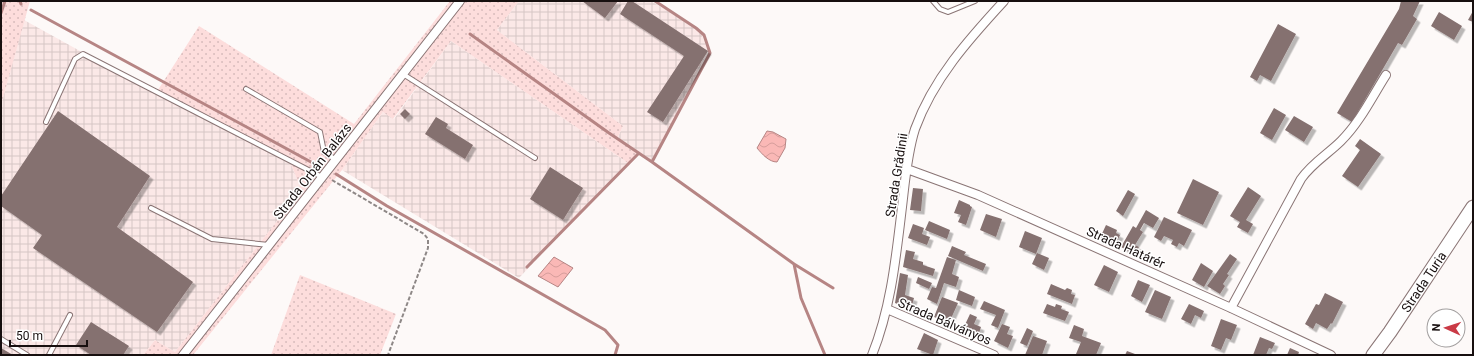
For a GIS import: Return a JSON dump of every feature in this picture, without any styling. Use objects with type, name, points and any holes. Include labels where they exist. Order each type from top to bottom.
[{"type":"main road","name":"Strada Turia","points":[[1373,355],[1473,207]]},
{"type":"street","name":"Strada Orbán Balázs","points":[[183,355],[460,1]]},
{"type":"street","name":"Strada Grădinii","points":[[872,355],[887,309],[915,130],[938,84],[962,48],[1004,1]]},
{"type":"street","points":[[1231,308],[1301,179],[1309,168],[1340,142],[1356,123],[1386,75]]},
{"type":"street","name":"Strada Határér","points":[[908,168],[978,195],[1231,308],[1331,355]]},
{"type":"street","name":"Strada Bálványos","points":[[887,309],[994,355]]},
{"type":"lane","points":[[933,1],[940,9],[948,12],[975,1]]},
{"type":"lane","points":[[46,122],[75,59],[83,54],[324,176]]},
{"type":"lane","points":[[403,74],[535,158]]},
{"type":"lane","points":[[246,90],[320,132],[324,152],[336,160]]},
{"type":"lane","points":[[151,208],[212,239],[269,245]]},
{"type":"lane","points":[[49,355],[70,315]]},
{"type":"lane","points":[[1,339],[27,355]]},
{"type":"path","points":[[324,176],[424,234],[428,239],[428,248],[388,355]]},
{"type":"shaded area","points":[[1,1],[30,1],[1,105]]},
{"type":"shaded area","points":[[450,1],[519,1],[497,30],[623,126],[617,139],[638,152],[628,163],[451,41],[393,119],[383,112],[342,170],[193,355],[143,355],[155,340],[175,352],[301,190],[291,164],[156,93],[199,26],[354,124]]},
{"type":"shaded area","points":[[519,1],[651,1],[700,30],[708,51],[653,162],[617,139],[623,126],[497,30]]},
{"type":"shaded area","points":[[24,20],[156,93],[291,164],[301,190],[175,352],[155,340],[143,355],[1,355],[1,105]]},
{"type":"shaded area","points":[[451,41],[628,163],[519,278],[342,170],[383,112],[394,119]]},
{"type":"shaded area","points":[[300,275],[396,314],[380,355],[271,355]]},
{"type":"water","points":[[767,131],[773,132],[786,139],[785,148],[777,162],[768,159],[757,148]]},
{"type":"water","points":[[554,257],[573,268],[558,287],[538,276]]},
{"type":"building","points":[[582,1],[618,1],[605,18]]},
{"type":"building","points":[[628,1],[632,1],[708,51],[663,122],[647,112],[684,56],[620,14]]},
{"type":"building","points":[[1401,1],[1420,1],[1413,16],[1417,19],[1402,45],[1398,43],[1352,122],[1337,113],[1399,9]]},
{"type":"building","points":[[1473,11],[1473,22],[1468,20]]},
{"type":"building","points":[[1439,12],[1462,26],[1454,40],[1431,26]]},
{"type":"building","points":[[1278,24],[1296,34],[1271,81],[1260,75],[1257,81],[1250,77]]},
{"type":"building","points":[[1274,108],[1286,115],[1272,140],[1260,133]]},
{"type":"building","points":[[405,109],[410,114],[405,119],[400,114]]},
{"type":"building","points":[[58,111],[150,176],[117,227],[193,282],[157,332],[33,248],[42,235],[1,206],[1,196]]},
{"type":"building","points":[[1294,116],[1313,127],[1304,142],[1285,130]]},
{"type":"building","points":[[436,117],[448,124],[446,128],[473,145],[465,159],[425,134]]},
{"type":"building","points":[[1360,139],[1381,154],[1358,187],[1342,176],[1360,150],[1355,146]]},
{"type":"building","points":[[550,167],[583,188],[563,220],[530,199]]},
{"type":"building","points":[[1193,179],[1219,192],[1203,225],[1177,213]]},
{"type":"building","points":[[1248,187],[1261,196],[1246,220],[1253,224],[1248,233],[1237,227],[1240,222],[1230,216]]},
{"type":"building","points":[[913,188],[923,189],[921,211],[910,210]]},
{"type":"building","points":[[1128,190],[1135,194],[1123,216],[1116,211]]},
{"type":"building","points":[[959,200],[972,207],[966,225],[958,222],[961,215],[954,213]]},
{"type":"building","points":[[1146,210],[1159,218],[1153,228],[1144,223],[1140,230],[1143,232],[1135,245],[1139,247],[1134,254],[1121,247],[1133,226],[1136,228]]},
{"type":"building","points":[[986,214],[1002,219],[996,237],[980,230]]},
{"type":"building","points":[[1164,217],[1192,230],[1184,246],[1179,243],[1177,247],[1171,244],[1173,240],[1164,236],[1161,241],[1154,237]]},
{"type":"building","points":[[929,221],[950,230],[947,239],[925,230]]},
{"type":"building","points":[[913,224],[924,228],[922,234],[930,237],[927,245],[908,238]]},
{"type":"building","points":[[1106,225],[1117,230],[1116,233],[1120,235],[1115,245],[1100,238]]},
{"type":"building","points":[[1025,231],[1042,238],[1036,254],[1019,247]]},
{"type":"building","points":[[952,246],[966,252],[964,255],[986,264],[983,271],[948,256]]},
{"type":"building","points":[[906,250],[915,252],[913,259],[923,262],[923,265],[935,269],[933,276],[903,267]]},
{"type":"building","points":[[1037,253],[1049,258],[1044,270],[1032,264]]},
{"type":"building","points":[[1230,254],[1237,259],[1227,274],[1229,275],[1223,284],[1225,286],[1220,294],[1207,286]]},
{"type":"building","points":[[947,257],[956,260],[952,274],[959,277],[956,287],[944,283],[937,304],[927,299],[932,287],[936,288]]},
{"type":"building","points":[[1201,263],[1213,271],[1204,287],[1192,280]]},
{"type":"building","points":[[1104,265],[1118,272],[1109,292],[1094,285]]},
{"type":"building","points":[[900,273],[908,275],[905,295],[914,298],[911,309],[895,303]]},
{"type":"building","points":[[918,277],[932,283],[929,289],[916,283]]},
{"type":"building","points":[[1138,280],[1150,285],[1142,302],[1131,296]]},
{"type":"building","points":[[1051,284],[1065,290],[1067,288],[1072,290],[1071,294],[1075,295],[1072,304],[1047,294]]},
{"type":"building","points":[[959,290],[975,297],[972,306],[956,300]]},
{"type":"building","points":[[1155,290],[1171,297],[1162,319],[1145,312]]},
{"type":"building","points":[[1325,293],[1343,302],[1332,324],[1331,323],[1327,329],[1316,323],[1313,329],[1305,324],[1316,304],[1319,305]]},
{"type":"building","points":[[942,297],[958,303],[949,323],[934,317]]},
{"type":"building","points":[[984,301],[1005,310],[998,328],[991,325],[996,315],[980,309]]},
{"type":"building","points":[[1047,304],[1055,307],[1056,304],[1062,306],[1061,309],[1069,312],[1065,321],[1043,313]]},
{"type":"building","points":[[1189,304],[1204,311],[1201,318],[1195,315],[1191,324],[1181,319]]},
{"type":"building","points":[[970,314],[977,317],[974,324],[981,327],[978,336],[963,329]]},
{"type":"building","points":[[1221,319],[1237,325],[1231,340],[1226,338],[1221,350],[1211,346]]},
{"type":"building","points":[[91,322],[129,346],[123,355],[91,355],[76,345]]},
{"type":"building","points":[[1002,324],[1010,327],[1007,334],[1013,336],[1008,348],[994,341]]},
{"type":"building","points":[[1074,325],[1084,329],[1082,336],[1101,343],[1096,355],[1076,354],[1081,342],[1069,338]]},
{"type":"building","points":[[1027,328],[1033,331],[1027,346],[1020,343]]},
{"type":"building","points":[[924,333],[938,340],[933,355],[917,349]]},
{"type":"building","points":[[1033,336],[1047,341],[1042,355],[1025,355]]},
{"type":"building","points":[[1260,337],[1275,343],[1272,349],[1269,348],[1266,355],[1253,355]]},
{"type":"building","points":[[1,348],[13,355],[1,355]]},
{"type":"building","points":[[1290,348],[1299,352],[1298,355],[1287,355]]},
{"type":"building","points":[[1127,351],[1135,354],[1125,355]]},
{"type":"waterway","points":[[1,13],[5,1]]},
{"type":"waterway","points":[[655,1],[704,35],[710,53],[652,162],[794,264],[833,288]]},
{"type":"waterway","points":[[31,10],[311,162]]},
{"type":"waterway","points":[[470,34],[652,162]]},
{"type":"waterway","points":[[527,267],[639,153]]},
{"type":"waterway","points":[[336,174],[387,206],[605,330],[618,345],[615,355]]},
{"type":"waterway","points":[[794,264],[801,298],[825,355]]}]
